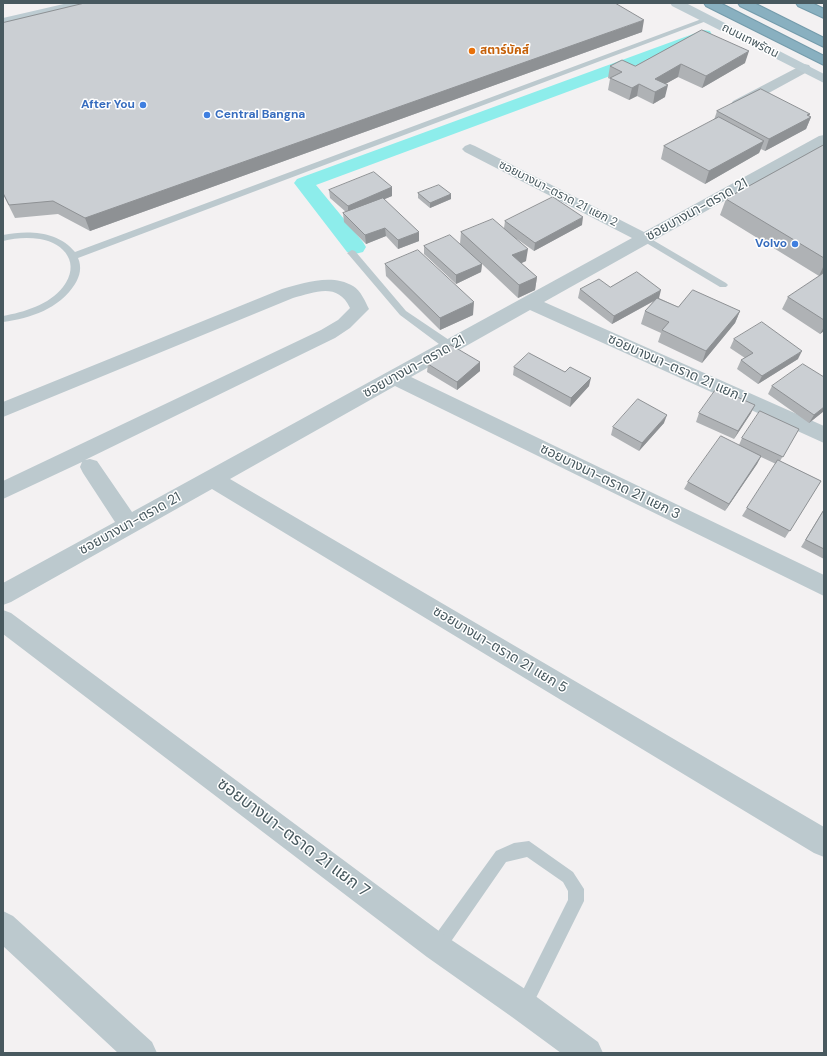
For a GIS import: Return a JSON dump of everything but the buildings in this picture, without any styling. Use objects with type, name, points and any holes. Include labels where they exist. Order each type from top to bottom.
[{"type":"highway","points":[[710,3],[824,61]]},
{"type":"highway","points":[[744,3],[824,42]]},
{"type":"highway","points":[[768,3],[824,30]]},
{"type":"highway","points":[[802,3],[824,14]]},
{"type":"main road","points":[[3,22],[84,3]]},
{"type":"main road","name":"ถนนเทพรัตน","points":[[676,3],[824,79]]},
{"type":"street","points":[[737,105],[804,68]]},
{"type":"street","name":"ซอยบางนา-ตราด 21","points":[[3,594],[824,139]]},
{"type":"street","name":"ซอยบางนา-ตราด 21 แยก 2","points":[[470,149],[646,239]]},
{"type":"street","points":[[3,410],[288,293],[324,284],[344,287],[357,300],[360,309],[344,324],[328,334],[3,491]]},
{"type":"street","name":"ซอยบางนา-ตราด 21 แยก 1","points":[[530,302],[824,435]]},
{"type":"street","name":"ซอยบางนา-ตราด 21 แยก 3","points":[[395,378],[824,586]]},
{"type":"street","points":[[90,468],[129,525]]},
{"type":"street","name":"ซอยบางนา-ตราด 21 แยก 5","points":[[212,479],[824,843]]},
{"type":"street","name":"ซอยบางนา-ตราด 21 แยก 7","points":[[3,620],[437,947],[523,1006],[587,1053]]},
{"type":"street","points":[[3,926],[141,1053]]},
{"type":"lane","points":[[74,256],[707,19]]},
{"type":"lane","points":[[3,238],[33,235],[52,239],[65,246],[74,256],[76,270],[71,284],[58,298],[39,309],[16,317],[3,318]]},
{"type":"lane","points":[[646,239],[723,285]]},
{"type":"lane","points":[[352,252],[403,313],[451,347]]},
{"type":"lane","points":[[437,947],[501,856],[514,850],[529,849],[535,853],[568,877],[576,889],[576,901],[523,1006]]},
{"type":"waterway","points":[[355,247],[304,183],[704,35]]},
{"type":"place","name":"สตาร์บัคส์","points":[[472,51]]},
{"type":"place","name":"After You","points":[[143,105]]},
{"type":"place","name":"Central Bangna","points":[[207,115]]},
{"type":"place","name":"Volvo","points":[[795,244]]}]
